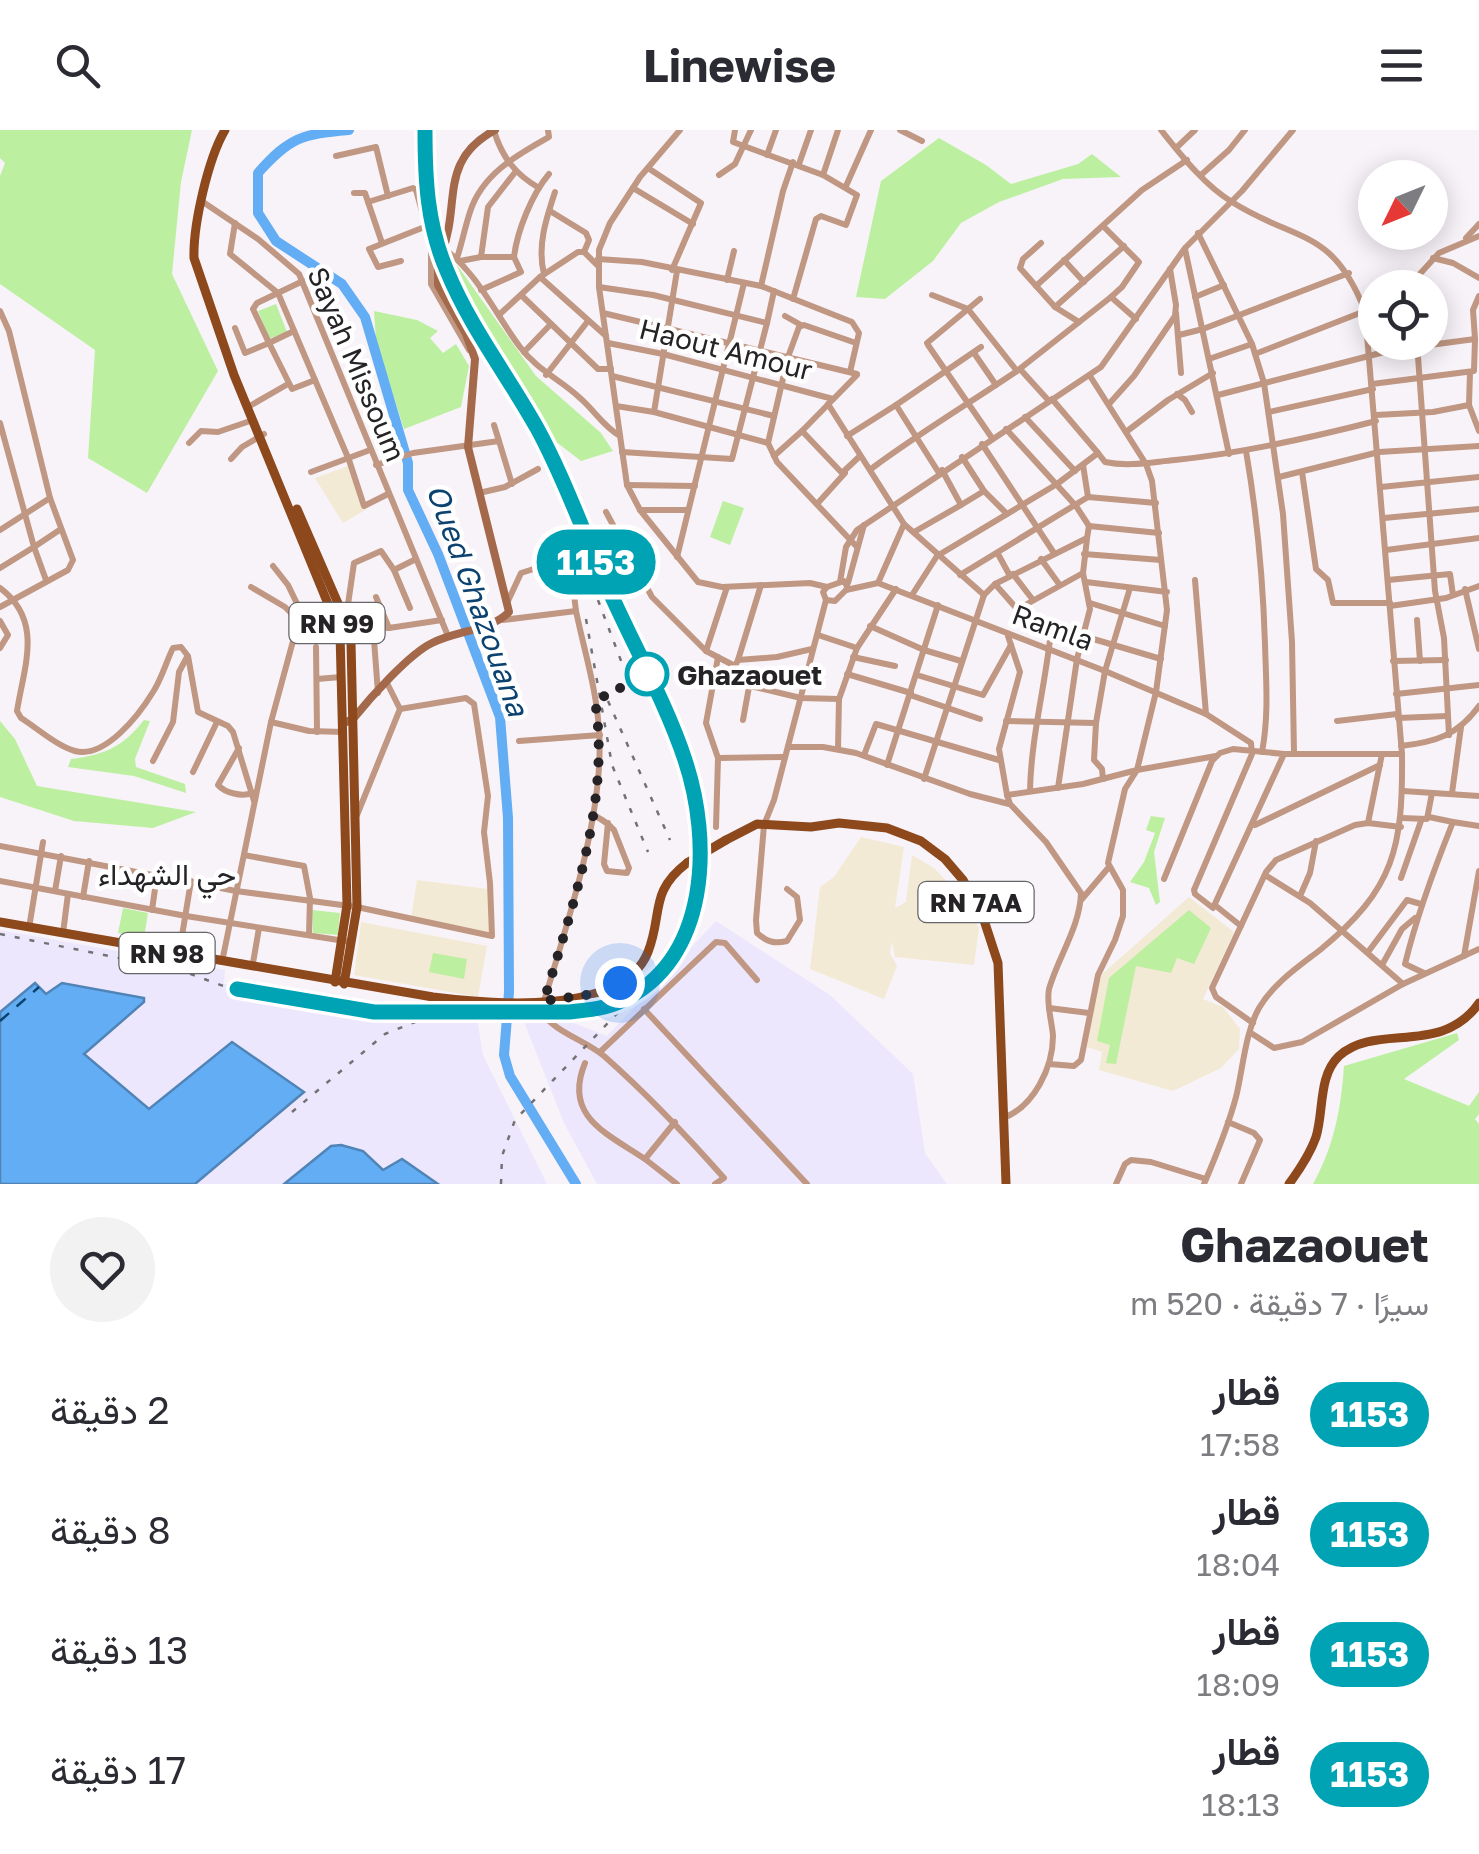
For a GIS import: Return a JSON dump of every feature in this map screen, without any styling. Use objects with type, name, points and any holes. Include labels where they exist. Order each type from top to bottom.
[{"type":"main road","name":"RN 99","points":[[225,130],[211,160],[194,258],[250,406],[345,627],[354,821],[352,906],[340,980]]},
{"type":"main road","points":[[349,719],[378,694],[413,654],[452,634],[491,626],[506,616],[468,447],[472,348],[438,285],[450,255],[459,164],[474,144],[495,130]]},
{"type":"main road","name":"RN 99","points":[[250,406],[262,434]]},
{"type":"main road","name":"RN 99","points":[[349,719],[352,906]]},
{"type":"main road","name":"RN 7AA","points":[[376,987],[474,1002],[544,1001],[594,994],[632,976],[648,952],[662,890],[687,863],[726,840],[757,824],[838,823],[888,828],[920,840],[936,851],[963,880],[981,911],[998,962],[1006,1184]]},
{"type":"main road","name":"RN 98","points":[[0,920],[340,980]]},
{"type":"main road","name":"RN 98","points":[[223,961],[253,963],[376,987]]},
{"type":"main road","points":[[1290,1184],[1315,1140],[1326,1076],[1338,1057],[1362,1044],[1445,1030],[1465,1020],[1479,1002]]},
{"type":"street","points":[[495,130],[506,160],[539,188]]},
{"type":"street","points":[[450,255],[473,204],[506,160],[549,136],[548,130]]},
{"type":"street","points":[[680,130],[610,223],[598,262],[627,485],[640,510],[698,582],[727,587],[878,584],[904,524]]},
{"type":"street","points":[[735,130],[732,141],[823,174],[858,193],[844,226],[821,216],[816,219],[794,299]]},
{"type":"street","points":[[719,175],[735,164],[751,130]]},
{"type":"street","points":[[767,155],[776,130]]},
{"type":"street","points":[[761,286],[782,191],[810,130]]},
{"type":"street","points":[[823,174],[838,130]]},
{"type":"street","points":[[846,186],[871,130]]},
{"type":"street","points":[[900,130],[922,141]]},
{"type":"street","points":[[1160,130],[1231,202],[1301,234],[1348,273],[1358,296]]},
{"type":"street","points":[[1176,148],[1196,130]]},
{"type":"street","points":[[1201,175],[1245,130]]},
{"type":"street","points":[[846,586],[850,538],[891,505],[1106,362],[1185,248],[1231,202],[1292,130]]},
{"type":"street","points":[[336,156],[376,147],[388,196]]},
{"type":"street","points":[[1036,286],[1142,190],[1188,160]]},
{"type":"street","points":[[648,168],[700,202],[674,270],[654,412]]},
{"type":"street","points":[[480,257],[488,207],[516,171]]},
{"type":"street","points":[[481,290],[521,272],[514,257],[539,188],[549,174]]},
{"type":"street","points":[[633,188],[693,224]]},
{"type":"street","points":[[368,202],[416,189],[427,226],[431,284],[468,348],[474,369]]},
{"type":"street","points":[[354,193],[364,192],[382,244]]},
{"type":"street","points":[[555,192],[541,254],[542,276],[607,340]]},
{"type":"street","name":"Sayah Missoum","points":[[203,202],[294,267],[303,281],[388,494],[442,620],[452,634]]},
{"type":"street","points":[[549,210],[588,235],[584,252]]},
{"type":"street","points":[[528,215],[546,222]]},
{"type":"street","points":[[235,223],[231,256],[278,294],[349,460],[364,506],[388,494]]},
{"type":"street","points":[[1465,240],[1479,224]]},
{"type":"street","points":[[401,260],[381,267],[374,265],[369,249],[427,226]]},
{"type":"street","points":[[871,470],[1018,370],[1122,287],[1139,262],[1103,226]]},
{"type":"street","points":[[1198,233],[1252,344],[1264,382],[1288,572],[1294,753]]},
{"type":"street","points":[[1423,270],[1433,258],[1479,236]]},
{"type":"street","points":[[1041,243],[1019,266],[1055,308],[1079,322]]},
{"type":"street","points":[[1055,308],[1124,246]]},
{"type":"street","points":[[1185,248],[1229,454]]},
{"type":"street","points":[[727,280],[734,251]]},
{"type":"street","points":[[500,314],[542,276],[584,252],[598,262],[642,262],[761,286],[852,322],[859,330],[856,372],[774,456]]},
{"type":"street","points":[[450,255],[514,257]]},
{"type":"street","points":[[450,255],[500,314],[524,352],[546,375],[579,396],[606,427],[620,436]]},
{"type":"street","points":[[1433,258],[1454,263],[1479,278]]},
{"type":"street","points":[[1064,260],[1084,282]]},
{"type":"street","points":[[1170,269],[1180,373]]},
{"type":"street","points":[[1178,336],[1348,273]]},
{"type":"street","points":[[303,281],[253,308],[288,384],[295,390],[315,380]]},
{"type":"street","points":[[676,559],[744,283]]},
{"type":"street","points":[[1195,297],[1224,285]]},
{"type":"street","points":[[599,286],[767,323]]},
{"type":"street","points":[[622,452],[731,460],[774,291]]},
{"type":"street","points":[[520,295],[598,370],[774,416]]},
{"type":"street","points":[[932,295],[968,309],[1018,370],[1108,463],[1146,464],[1229,454],[1376,418],[1469,405]]},
{"type":"street","points":[[1268,412],[1373,387],[1470,372],[1476,368],[1473,310],[1479,296]]},
{"type":"street","points":[[1111,297],[1136,318]]},
{"type":"street","points":[[980,299],[927,340],[992,438]]},
{"type":"street","points":[[0,311],[9,332],[50,498],[72,564],[68,570],[0,607]]},
{"type":"street","points":[[603,312],[856,372]]},
{"type":"street","points":[[1109,404],[1134,376],[1176,312]]},
{"type":"street","points":[[1256,354],[1358,315]]},
{"type":"street","points":[[785,316],[801,326],[856,344]]},
{"type":"street","points":[[546,375],[588,321]]},
{"type":"street","points":[[524,352],[550,325]]},
{"type":"street","points":[[801,326],[788,357],[768,443],[774,456],[857,547]]},
{"type":"street","points":[[236,328],[245,353],[294,332]]},
{"type":"street","points":[[1448,341],[1475,339]]},
{"type":"street","name":"Haout Amour","points":[[607,340],[783,384],[830,401],[847,436],[904,524],[984,595]]},
{"type":"street","points":[[1210,360],[1252,344]]},
{"type":"street","points":[[847,436],[977,350],[996,385]]},
{"type":"street","points":[[1218,395],[1358,359]]},
{"type":"street","points":[[1116,1184],[1131,1160],[1151,1162],[1205,1182],[1228,1122],[1259,1008],[1276,985],[1344,930],[1367,906],[1381,883],[1402,822],[1402,750],[1370,360]]},
{"type":"street","points":[[1418,360],[1434,574],[1446,660],[1449,735]]},
{"type":"street","points":[[1470,372],[1469,405],[1479,431]]},
{"type":"street","points":[[1126,432],[1212,373]]},
{"type":"street","points":[[1004,1118],[1027,1103],[1049,1064],[1053,1039],[1049,990],[1082,896],[1109,866],[1124,790],[1137,770],[1156,692],[1166,626],[1167,592],[1160,534],[1146,464],[1090,376]]},
{"type":"street","points":[[250,406],[288,384]]},
{"type":"street","points":[[1178,394],[1192,412]]},
{"type":"street","points":[[896,405],[961,506]]},
{"type":"street","points":[[616,406],[654,412],[768,443]]},
{"type":"street","points":[[1025,417],[1074,471]]},
{"type":"street","points":[[189,443],[201,431],[218,432],[254,419]]},
{"type":"street","points":[[0,423],[23,514],[46,580]]},
{"type":"street","points":[[494,425],[512,484]]},
{"type":"street","points":[[1006,428],[1076,506],[1089,526],[1084,578],[1090,603],[1077,659],[1058,788]]},
{"type":"street","points":[[802,430],[845,473]]},
{"type":"street","points":[[232,459],[262,434]]},
{"type":"street","points":[[376,465],[413,453],[500,442]]},
{"type":"street","points":[[982,444],[1054,553]]},
{"type":"street","points":[[1279,478],[1378,452],[1479,446]]},
{"type":"street","points":[[311,472],[370,450]]},
{"type":"street","points":[[1241,926],[1216,906],[1212,908],[1194,890],[1258,751],[1268,701],[1259,534],[1246,451]]},
{"type":"street","points":[[912,595],[937,556],[1057,484],[1098,453]]},
{"type":"street","points":[[817,504],[860,456]]},
{"type":"street","points":[[962,457],[984,491],[1007,514]]},
{"type":"street","points":[[1083,464],[1088,497]]},
{"type":"street","points":[[478,494],[512,484],[538,469]]},
{"type":"street","points":[[1302,472],[1316,569],[1328,580],[1333,602],[1390,604],[1437,599],[1479,586]]},
{"type":"street","points":[[1382,487],[1479,477]]},
{"type":"street","points":[[627,485],[695,486]]},
{"type":"street","points":[[914,532],[984,491]]},
{"type":"street","points":[[960,575],[1088,497],[1156,503]]},
{"type":"street","points":[[0,530],[50,498]]},
{"type":"street","points":[[1384,518],[1479,509]]},
{"type":"street","points":[[640,510],[688,510]]},
{"type":"street","points":[[606,512],[652,597],[706,651],[736,663],[814,648]]},
{"type":"street","points":[[787,889],[797,897],[800,920],[787,941],[765,940],[757,933],[756,920],[764,825],[818,635],[831,600],[846,586],[864,524]]},
{"type":"street","points":[[1089,526],[1160,534]]},
{"type":"street","points":[[0,568],[61,530]]},
{"type":"street","points":[[924,779],[984,595],[1012,575],[1087,538]]},
{"type":"street","points":[[1386,550],[1479,538]]},
{"type":"street","points":[[568,544],[576,611],[600,735],[592,814],[542,1012],[548,1020],[600,1052],[675,1122],[727,1181],[715,1184]]},
{"type":"street","points":[[345,627],[354,563],[381,552],[394,570],[410,608]]},
{"type":"street","points":[[998,554],[1033,600]]},
{"type":"street","points":[[1084,554],[1161,560]]},
{"type":"street","points":[[394,570],[416,559]]},
{"type":"street","points":[[1041,560],[1060,584]]},
{"type":"street","points":[[273,566],[288,586],[306,631]]},
{"type":"street","points":[[543,566],[519,575],[508,598],[506,616],[576,611]]},
{"type":"street","points":[[1388,580],[1450,574],[1452,596]]},
{"type":"street","points":[[1017,609],[1060,584],[1084,578],[1167,592]]},
{"type":"street","points":[[1195,580],[1206,714]]},
{"type":"street","name":"Ramla","points":[[878,584],[975,620],[1010,640],[1050,649],[1156,692],[1206,714],[1248,739],[1258,751]]},
{"type":"street","points":[[996,584],[1017,609],[1160,659]]},
{"type":"street","points":[[761,585],[736,663],[737,680],[749,687],[801,698],[839,699]]},
{"type":"street","points":[[252,587],[303,619],[345,627]]},
{"type":"street","points":[[706,651],[727,587]]},
{"type":"street","points":[[827,587],[824,592],[831,600]]},
{"type":"street","points":[[0,588],[20,609],[31,641],[18,715],[71,750],[89,752],[108,743],[144,704],[173,648],[181,646],[188,656],[198,712],[233,732],[253,797]]},
{"type":"street","points":[[1103,778],[1102,769],[1094,760],[1096,722],[1105,671],[1130,588]]},
{"type":"street","points":[[838,749],[839,699],[853,657],[896,589]]},
{"type":"street","points":[[1465,589],[1479,649]]},
{"type":"street","points":[[376,597],[389,628]]},
{"type":"street","points":[[1090,603],[1166,626]]},
{"type":"street","points":[[886,765],[938,605]]},
{"type":"street","points":[[223,961],[253,797],[296,630],[303,619]]},
{"type":"street","points":[[296,630],[389,628],[442,620]]},
{"type":"street","points":[[1417,620],[1420,662]]},
{"type":"street","points":[[0,621],[8,635],[0,648]]},
{"type":"street","points":[[1030,791],[1032,749],[1040,722],[1052,622]]},
{"type":"street","points":[[870,626],[960,661]]},
{"type":"street","points":[[818,635],[857,648]]},
{"type":"street","points":[[374,640],[378,694]]},
{"type":"street","points":[[917,675],[985,694],[1010,640]]},
{"type":"street","points":[[1010,640],[1020,672],[999,760],[1009,800],[1046,842],[1082,896]]},
{"type":"street","points":[[316,647],[318,732]]},
{"type":"street","points":[[153,761],[172,722],[180,672],[188,656]]},
{"type":"street","points":[[716,827],[718,758],[706,731],[718,657]]},
{"type":"street","points":[[853,657],[895,666]]},
{"type":"street","points":[[1393,661],[1446,660]]},
{"type":"street","points":[[847,674],[980,719]]},
{"type":"street","points":[[316,679],[347,677]]},
{"type":"street","points":[[354,821],[400,709],[387,683]]},
{"type":"street","points":[[1396,694],[1479,684]]},
{"type":"street","points":[[743,720],[749,687]]},
{"type":"street","points":[[0,846],[236,891],[310,898],[492,936],[484,832],[488,796],[474,704],[466,698],[400,709]]},
{"type":"street","points":[[788,747],[838,749],[924,779],[1009,800],[1030,791],[1216,756],[1233,749],[1284,754],[1382,754],[1436,742],[1461,726],[1479,706]]},
{"type":"street","points":[[1337,721],[1447,716]]},
{"type":"street","points":[[272,722],[318,732],[349,719]]},
{"type":"street","points":[[1006,721],[1096,722]]},
{"type":"street","points":[[194,772],[217,722]]},
{"type":"street","points":[[864,756],[875,724],[999,760]]},
{"type":"street","points":[[1452,794],[1461,726]]},
{"type":"street","points":[[519,742],[600,735]]},
{"type":"street","points":[[239,747],[218,785],[222,790],[253,797]]},
{"type":"street","points":[[1216,906],[1284,754]]},
{"type":"street","points":[[1368,822],[1382,754]]},
{"type":"street","points":[[718,758],[785,756]]},
{"type":"street","points":[[1164,879],[1216,756]]},
{"type":"street","points":[[1252,826],[1380,765]]},
{"type":"street","points":[[1120,774],[1124,790]]},
{"type":"street","points":[[1402,791],[1479,796]]},
{"type":"street","points":[[1402,878],[1432,793]]},
{"type":"street","points":[[592,814],[608,824],[629,868],[627,872],[608,870],[604,864],[608,824]]},
{"type":"street","points":[[1254,1023],[1212,992],[1276,860],[1368,822],[1425,819],[1479,826]]},
{"type":"street","points":[[1424,973],[1406,964],[1420,904],[1452,822]]},
{"type":"street","points":[[1300,896],[1312,867],[1316,841]]},
{"type":"street","points":[[30,925],[43,842]]},
{"type":"street","points":[[244,855],[302,865],[310,898],[309,935]]},
{"type":"street","points":[[55,891],[61,856]]},
{"type":"street","points":[[83,897],[89,862]]},
{"type":"street","points":[[1049,1064],[1080,1063],[1098,974],[1116,940],[1123,916],[1123,890],[1109,866]]},
{"type":"street","points":[[1464,956],[1479,871]]},
{"type":"street","points":[[152,910],[158,874]]},
{"type":"street","points":[[1265,876],[1300,896],[1344,930],[1403,984]]},
{"type":"street","points":[[0,881],[347,942]]},
{"type":"street","points":[[179,953],[191,882]]},
{"type":"street","points":[[63,931],[68,894]]},
{"type":"street","points":[[1368,952],[1407,900],[1420,904]]},
{"type":"street","points":[[1382,965],[1402,928],[1417,916]]},
{"type":"street","points":[[253,963],[258,928]]},
{"type":"street","points":[[600,1052],[716,942],[724,943],[758,980]]},
{"type":"street","points":[[1250,1033],[1274,1048],[1302,1042],[1403,984],[1479,949]]},
{"type":"street","points":[[1049,1008],[1090,1013]]},
{"type":"street","points":[[644,1009],[808,1184]]},
{"type":"street","points":[[585,1063],[576,1083],[580,1108],[602,1130],[676,1184]]},
{"type":"street","points":[[646,1159],[675,1122]]},
{"type":"street","points":[[1228,1122],[1254,1133],[1260,1140],[1241,1184]]},
{"type":"shaded area","points":[[348,466],[367,509],[343,523],[315,478]]},
{"type":"shaded area","points":[[861,837],[904,847],[895,908],[906,902],[912,855],[934,868],[962,898],[979,928],[974,965],[895,957],[892,942],[890,953],[897,966],[884,999],[810,969],[820,887],[834,877]]},
{"type":"shaded area","points":[[417,880],[488,889],[489,935],[411,918]]},
{"type":"shaded area","points":[[1189,897],[1234,932],[1203,999],[1223,1007],[1240,1029],[1239,1049],[1221,1068],[1173,1091],[1099,1070],[1102,1052],[1087,1047],[1100,976]]},
{"type":"shaded area","points":[[716,921],[830,995],[913,1074],[925,1153],[947,1184],[597,1184],[564,1123],[522,1017],[556,1016],[607,1036]]},
{"type":"shaded area","points":[[361,922],[487,946],[478,997],[354,975]]},
{"type":"shaded area","points":[[0,930],[225,970],[224,984],[355,1008],[476,1012],[483,1055],[547,1184],[438,1184],[402,1159],[383,1171],[363,1151],[341,1145],[331,1146],[284,1184],[195,1184],[304,1092],[232,1042],[149,1110],[84,1054],[144,998],[62,983],[46,994],[35,983],[0,1012]]},
{"type":"green space","points":[[0,130],[192,130],[181,182],[172,274],[218,371],[147,493],[88,458],[95,350],[0,284],[0,176],[5,163],[0,158]]},
{"type":"green space","points":[[939,138],[1011,184],[1078,164],[1092,154],[1121,177],[1063,179],[999,202],[961,223],[933,261],[885,299],[856,297],[881,181]]},
{"type":"green space","points":[[457,265],[536,376],[601,433],[613,451],[581,461],[551,438],[472,321],[451,271]]},
{"type":"green space","points":[[276,304],[287,332],[269,339],[258,311]]},
{"type":"green space","points":[[374,311],[417,320],[438,331],[430,338],[443,353],[456,344],[469,366],[461,407],[404,429],[376,341]]},
{"type":"green space","points":[[723,501],[744,508],[730,545],[710,537]]},
{"type":"green space","points":[[144,720],[150,721],[135,759],[136,767],[185,784],[186,793],[134,776],[68,767],[71,759],[103,752],[120,743]]},
{"type":"green space","points":[[0,721],[15,739],[37,786],[196,812],[153,828],[74,821],[0,797]]},
{"type":"green space","points":[[1151,816],[1165,818],[1154,852],[1160,902],[1156,905],[1149,888],[1130,882],[1144,862],[1155,833],[1146,830]]},
{"type":"green space","points":[[123,908],[148,913],[144,938],[118,933]]},
{"type":"green space","points":[[312,910],[340,913],[338,935],[313,933]]},
{"type":"green space","points":[[1189,910],[1211,928],[1194,964],[1177,958],[1171,973],[1136,966],[1116,1064],[1106,1063],[1110,1045],[1097,1041],[1109,978]]},
{"type":"green space","points":[[433,953],[467,959],[464,979],[429,972]]},
{"type":"green space","points":[[1457,1033],[1459,1040],[1404,1079],[1469,1106],[1479,1092],[1479,1114],[1475,1119],[1479,1124],[1479,1184],[1313,1184],[1335,1127],[1344,1066]]},
{"type":"water","points":[[35,983],[46,994],[62,983],[144,998],[84,1054],[149,1109],[232,1042],[304,1092],[195,1184],[0,1184],[0,1012]]},
{"type":"water","points":[[331,1146],[363,1151],[383,1170],[402,1159],[438,1184],[284,1184]]},
{"type":"waterway","name":"Oued Ghazouana","points":[[349,130],[308,136],[279,152],[258,173],[258,213],[276,241],[342,284],[365,317],[408,463],[408,490],[438,554],[500,717],[508,818],[509,992],[504,1055],[510,1076],[576,1184]]},
{"type":"ferry route","points":[[0,1021],[39,987]]},
{"type":"railway","points":[[0,934],[119,958],[152,960],[226,987],[353,1010],[441,1013],[601,1008],[630,997],[678,950],[693,917],[698,886],[699,840],[692,784],[684,757],[538,431],[469,317],[444,266],[428,209],[425,130]]},
{"type":"railway","points":[[582,558],[623,666]]},
{"type":"railway","points":[[586,619],[612,765],[648,852]]},
{"type":"railway","points":[[608,701],[670,840]]},
{"type":"railway","points":[[501,1184],[502,1156],[515,1120],[628,1002]]},
{"type":"railway","points":[[292,1112],[385,1034],[420,1020]]},
{"type":"train","name":"1153","points":[[237,989],[374,1012],[569,1012],[601,1008],[618,1003],[645,986],[678,950],[693,916],[698,886],[698,829],[684,757],[538,430],[459,299],[444,266],[428,209],[425,130]]},
{"type":"place","name":"Ghazaouet","points":[[647,674]]},
{"type":"district","name":"حي الشهداء","points":[[167,874]]},
{"type":"route","points":[[620,983],[594,994],[544,1001],[565,933],[592,814],[600,735],[595,701],[647,674]]}]
